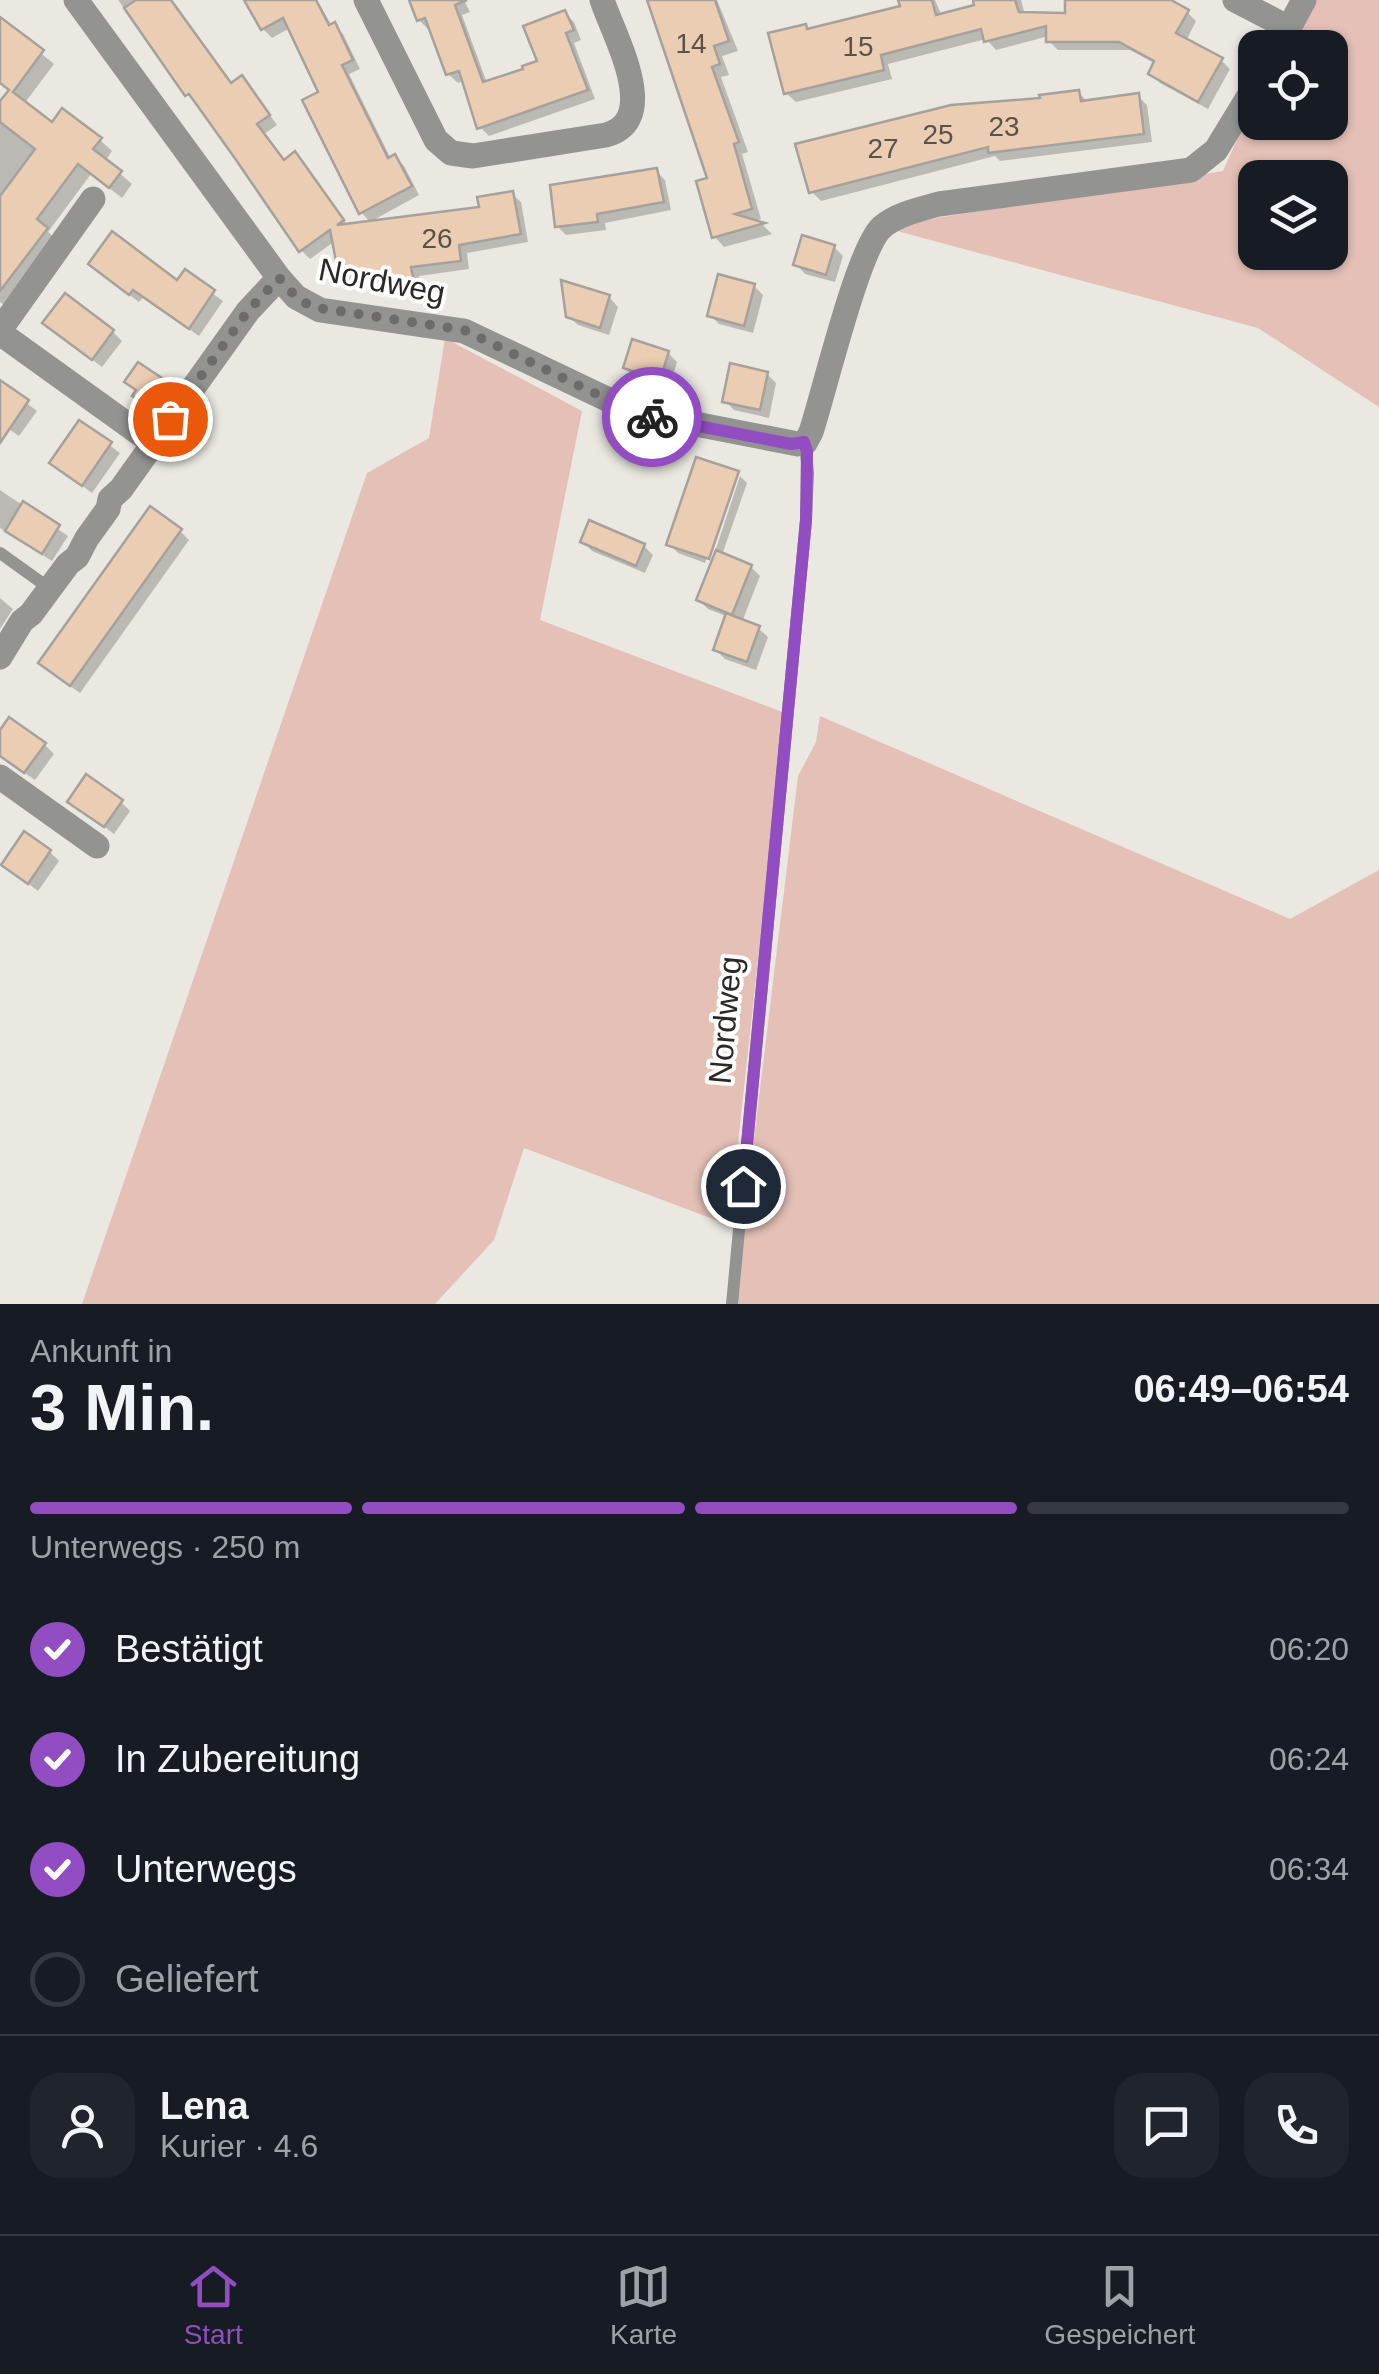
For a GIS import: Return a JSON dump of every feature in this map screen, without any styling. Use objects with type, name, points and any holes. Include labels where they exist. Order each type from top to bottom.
[{"type":"street","name":"Nordweg","points":[[76,0],[296,297],[320,310],[464,330],[634,412],[791,444],[804,442],[812,432],[863,263],[882,227],[940,204],[1191,170],[1216,150],[1238,114]]},
{"type":"street","points":[[366,0],[432,135],[445,149],[466,156],[606,135],[623,127],[632,112],[633,89],[602,0]]},
{"type":"street","points":[[1234,0],[1273,30]]},
{"type":"street","points":[[1288,30],[1304,0]]},
{"type":"street","points":[[92,199],[0,332],[153,442]]},
{"type":"street","points":[[0,657],[22,620],[77,557],[108,509],[110,499],[248,311],[279,278]]},
{"type":"street","points":[[0,777],[97,846]]},
{"type":"lane","name":"Nordweg","points":[[732,1304],[806,520],[808,473],[804,442]]},
{"type":"lane","points":[[0,553],[49,588]]},
{"type":"shaded area","points":[[1299,0],[1379,0],[1379,407],[1258,328],[882,227],[1223,171],[1238,137],[1348,140],[1348,30],[1286,30]]},
{"type":"shaded area","points":[[445,338],[582,411],[540,620],[785,713],[729,1225],[524,1148],[494,1240],[435,1304],[82,1304],[367,473],[429,438]]},
{"type":"shaded area","points":[[820,716],[1290,919],[1379,870],[1379,1304],[734,1304],[798,776],[816,742]]},
{"type":"building","points":[[136,0],[171,0],[231,83],[242,75],[270,115],[257,124],[284,160],[295,151],[344,220],[337,225],[479,207],[477,197],[513,191],[521,234],[459,245],[461,261],[411,267],[414,281],[382,287],[380,280],[370,282],[368,272],[339,277],[330,230],[299,252],[124,8]]},
{"type":"building","points":[[244,0],[316,0],[329,25],[335,22],[353,60],[342,65],[388,158],[395,154],[412,186],[359,214],[302,100],[318,92],[283,18],[261,30]]},
{"type":"building","points":[[409,0],[467,0],[455,5],[483,82],[537,61],[523,26],[565,10],[574,30],[566,33],[588,90],[477,129],[459,71],[446,75],[425,18],[417,21]]},
{"type":"building","points":[[647,0],[715,0],[729,41],[714,46],[720,64],[712,67],[739,142],[734,144],[752,209],[735,214],[765,223],[712,238],[696,181],[707,178]]},
{"type":"building","points":[[898,0],[932,0],[936,15],[974,5],[973,0],[1015,0],[1019,12],[1065,13],[1065,0],[1171,0],[1189,10],[1176,33],[1223,58],[1198,102],[1148,74],[1154,61],[1119,42],[1046,42],[1046,26],[984,42],[981,29],[881,55],[884,70],[784,94],[768,33],[806,24],[807,29],[900,6]]},
{"type":"building","points":[[0,17],[44,50],[13,92],[52,122],[62,108],[102,138],[93,149],[122,171],[109,188],[78,164],[37,219],[48,228],[0,291],[0,196],[35,149],[0,122],[0,101],[9,90],[0,83]]},
{"type":"building","points":[[1079,90],[1081,101],[1139,93],[1144,134],[988,153],[988,147],[809,193],[795,144],[951,105],[1040,98],[1039,95]]},
{"type":"building","points":[[657,168],[664,202],[597,214],[598,222],[555,227],[550,185]]},
{"type":"building","points":[[112,231],[177,280],[185,269],[215,290],[189,329],[133,290],[129,295],[88,264]]},
{"type":"building","points":[[802,235],[835,245],[826,275],[793,265]]},
{"type":"building","points":[[718,274],[755,284],[744,326],[707,316]]},
{"type":"building","points":[[561,280],[610,295],[600,328],[566,317]]},
{"type":"building","points":[[65,293],[114,330],[92,360],[42,323]]},
{"type":"building","points":[[632,339],[669,351],[660,380],[623,368]]},
{"type":"building","points":[[138,362],[171,384],[154,410],[132,396],[136,390],[124,382]]},
{"type":"building","points":[[730,363],[768,372],[760,410],[722,402]]},
{"type":"building","points":[[0,380],[29,400],[0,443]]},
{"type":"building","points":[[79,420],[112,442],[82,486],[49,463]]},
{"type":"building","points":[[696,457],[739,471],[709,559],[666,545]]},
{"type":"building","points":[[23,501],[60,525],[42,554],[5,531]]},
{"type":"building","points":[[150,506],[182,529],[70,686],[38,663]]},
{"type":"building","points":[[589,520],[645,544],[636,566],[580,542]]},
{"type":"building","points":[[716,550],[752,565],[732,615],[696,600]]},
{"type":"building","points":[[726,613],[760,626],[747,662],[713,650]]},
{"type":"building","points":[[9,717],[46,743],[24,773],[0,756],[0,730]]},
{"type":"building","points":[[86,774],[123,800],[104,827],[67,802]]},
{"type":"building","points":[[24,831],[51,850],[28,884],[1,865]]},
{"type":"way so far","points":[[170,419],[248,311],[279,278],[296,297],[320,310],[464,330],[634,412],[652,417]]},
{"type":"route","points":[[652,417],[791,444],[804,442],[807,452],[806,520],[743,1186]]}]
